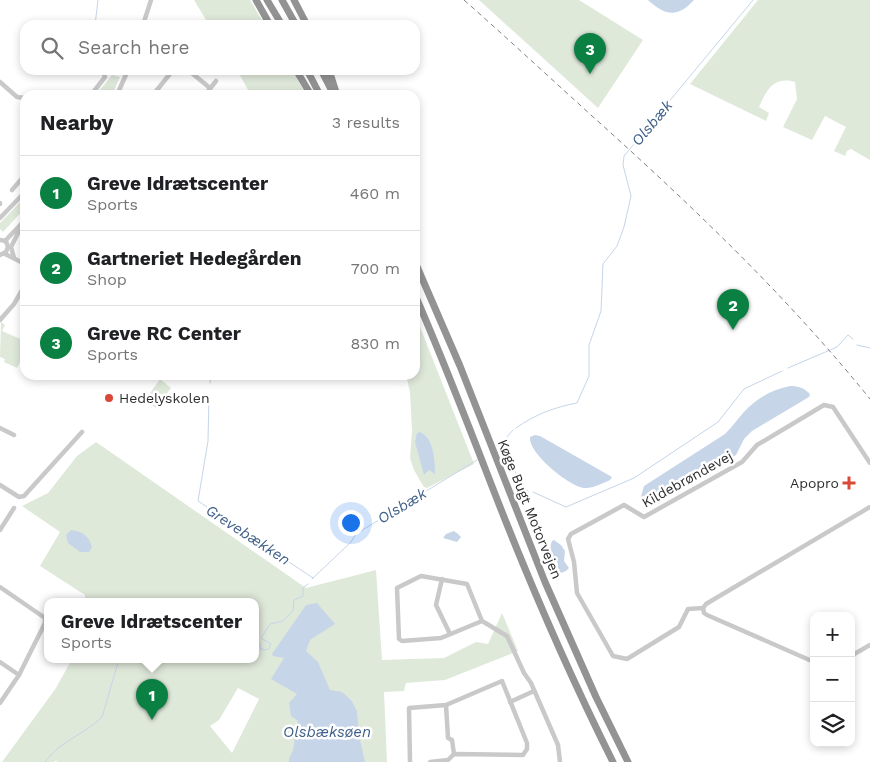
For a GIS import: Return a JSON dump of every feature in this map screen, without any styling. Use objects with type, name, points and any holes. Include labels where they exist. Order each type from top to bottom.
[{"type":"highway","points":[[256,0],[267,20]]},
{"type":"highway","points":[[268,0],[279,20]]},
{"type":"highway","points":[[282,0],[293,20]]},
{"type":"highway","points":[[294,0],[304,20]]},
{"type":"highway","points":[[299,75],[308,90]]},
{"type":"highway","points":[[310,75],[317,90]]},
{"type":"highway","points":[[324,75],[333,90]]},
{"type":"highway","points":[[330,75],[335,90]]},
{"type":"highway","name":"Køge Bugt Motorvejen","points":[[420,274],[460,366],[545,582],[592,688],[629,762]]},
{"type":"highway","name":"Køge Bugt Motorvejen","points":[[420,307],[532,586],[561,653],[613,762]]},
{"type":"street","points":[[144,20],[150,0]]},
{"type":"street","points":[[95,90],[105,77],[104,75]]},
{"type":"street","points":[[119,90],[126,75]]},
{"type":"street","points":[[157,90],[169,75]]},
{"type":"street","points":[[194,75],[210,88],[216,81]]},
{"type":"street","points":[[0,82],[17,97],[20,97]]},
{"type":"street","points":[[12,190],[20,181]]},
{"type":"street","points":[[0,218],[20,197]]},
{"type":"street","points":[[20,225],[4,241],[4,253],[20,261]]},
{"type":"street","points":[[14,258],[11,247],[20,231]]},
{"type":"street","points":[[4,241],[18,233]]},
{"type":"street","points":[[0,320],[20,294]]},
{"type":"street","name":"Kildebrøndevej","points":[[870,463],[833,407],[824,405],[757,445],[742,462],[644,517],[624,505],[571,534],[568,539],[574,562],[577,593],[613,656],[626,659],[679,627],[688,609],[703,608],[706,604],[870,507]]},
{"type":"street","points":[[0,428],[14,435]]},
{"type":"street","points":[[0,485],[19,497],[24,496],[82,432]]},
{"type":"street","points":[[0,530],[14,508]]},
{"type":"street","points":[[482,621],[441,638],[399,640],[397,588],[421,576],[467,584],[482,621],[507,636],[558,745],[560,762]]},
{"type":"street","points":[[442,579],[436,604],[450,634]]},
{"type":"street","points":[[0,587],[44,617]]},
{"type":"street","points":[[703,608],[704,613],[707,615],[810,660]]},
{"type":"street","points":[[0,702],[19,675],[44,625]]},
{"type":"street","points":[[855,654],[870,646]]},
{"type":"street","points":[[0,662],[19,675]]},
{"type":"street","points":[[410,762],[409,708],[446,705],[502,682],[527,743],[526,752],[523,755],[454,754],[448,760],[430,762]]},
{"type":"street","points":[[510,702],[534,692]]},
{"type":"street","points":[[446,705],[448,738],[452,740],[454,754]]},
{"type":"street","points":[[484,755],[484,762]]},
{"type":"green space","points":[[194,0],[250,0],[262,20],[206,20]]},
{"type":"green space","points":[[479,0],[579,0],[643,40],[598,108]]},
{"type":"green space","points":[[758,0],[870,0],[870,160],[851,149],[847,151],[845,156],[834,151],[846,127],[825,116],[812,140],[783,127],[797,99],[795,82],[782,81],[776,83],[768,90],[759,107],[769,113],[766,121],[690,84]]},
{"type":"green space","points":[[112,75],[120,77],[114,90],[100,90]]},
{"type":"green space","points":[[240,75],[295,75],[303,90],[248,90]]},
{"type":"green space","points":[[20,202],[20,213],[3,232],[0,229],[0,223]]},
{"type":"green space","points":[[1,322],[5,325],[2,331],[20,339],[20,362],[17,368],[4,362],[5,359],[0,357]]},
{"type":"green space","points":[[420,327],[474,464],[425,489],[414,470],[410,458],[412,431],[410,392],[407,380],[420,380]]},
{"type":"green space","points":[[159,380],[171,388],[156,408],[145,400]]},
{"type":"green space","points":[[96,442],[306,588],[376,570],[382,660],[444,658],[476,642],[488,644],[502,613],[518,651],[445,680],[406,683],[404,691],[384,692],[387,762],[56,762],[57,760],[54,762],[2,762],[56,688],[70,663],[259,663],[259,598],[85,598],[85,595],[40,566],[60,532],[22,506],[48,493],[77,456]],"holes":[[[238,688],[259,699],[232,753],[210,726],[219,720]]]},
{"type":"water","points":[[648,0],[694,0],[682,10],[671,13],[660,9]]},
{"type":"water","points":[[790,386],[803,389],[810,394],[809,397],[752,431],[744,439],[736,455],[654,503],[646,504],[640,500],[644,486],[725,434],[743,413],[759,399],[770,392]]},
{"type":"water","points":[[420,432],[425,435],[431,444],[435,474],[429,470],[424,475],[415,442],[417,433]]},
{"type":"water","points":[[540,436],[612,477],[610,480],[594,487],[584,488],[577,486],[542,460],[531,444],[530,437]]},
{"type":"water","points":[[71,530],[82,533],[87,537],[92,547],[89,552],[80,552],[68,543],[66,535]]},
{"type":"water","points":[[454,531],[461,537],[457,542],[443,538],[446,534]]},
{"type":"water","points":[[554,540],[565,551],[564,561],[569,568],[561,573],[551,550],[551,544]]},
{"type":"water","name":"Olsbæksøen","points":[[317,603],[335,624],[310,640],[306,651],[318,662],[330,690],[342,692],[351,700],[357,711],[359,736],[365,762],[289,762],[294,747],[298,721],[291,716],[289,703],[297,694],[271,679],[284,658],[273,656],[272,654],[306,605]]},
{"type":"waterway","name":"Grevebækken","points":[[96,20],[98,0]]},
{"type":"waterway","name":"Olsbæk","points":[[516,428],[545,412],[577,403],[589,376],[589,345],[601,311],[603,264],[617,246],[624,227],[631,196],[623,165],[624,156],[753,0]]},
{"type":"waterway","points":[[788,368],[837,347],[848,335],[853,339]]},
{"type":"waterway","points":[[857,345],[870,348]]},
{"type":"waterway","points":[[533,492],[566,507],[634,478],[718,422],[744,389],[782,371]]},
{"type":"waterway","name":"Grevebækken","points":[[209,395],[208,441],[198,501],[313,578]]},
{"type":"waterway","name":"Olsbæk","points":[[502,451],[506,451],[507,437],[513,430]]},
{"type":"waterway","points":[[506,451],[522,487],[528,491]]},
{"type":"waterway","name":"Olsbæk","points":[[312,579],[351,542],[356,534],[477,460]]},
{"type":"waterway","name":"Olsbæk","points":[[259,644],[261,649],[269,649],[271,644],[261,638],[270,624],[283,621],[293,611],[294,600],[303,596],[303,588],[308,584]]},
{"type":"waterway","name":"Olsbæk","points":[[45,762],[58,748],[88,729],[102,717],[118,663]]},
{"type":"railway","points":[[464,0],[628,148],[736,251],[805,323],[870,399]]},
{"type":"place","name":"Greve RC Center","points":[[590,74]]},
{"type":"place","name":"Gartneriet Hedegården","points":[[733,330]]},
{"type":"place","name":"Hedelyskolen","points":[[109,398]]},
{"type":"place","name":"Apopro","points":[[849,483]]},
{"type":"place","name":"Greve Idrætscenter","points":[[152,720]]}]
